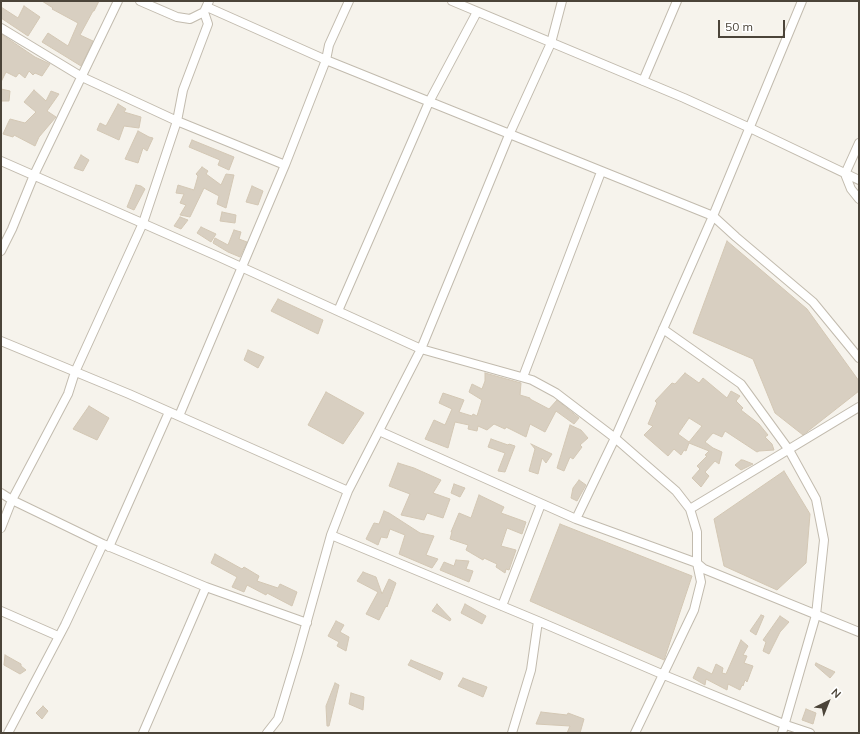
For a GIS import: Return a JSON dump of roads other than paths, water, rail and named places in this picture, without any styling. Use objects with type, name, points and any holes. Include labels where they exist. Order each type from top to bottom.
[{"type":"street","points":[[1,251],[12,229],[34,175],[118,1]]},
{"type":"street","points":[[140,1],[176,17],[190,19],[207,6]]},
{"type":"street","points":[[179,416],[285,165],[326,60],[329,45],[349,1]]},
{"type":"street","points":[[452,1],[468,4],[478,12],[643,81],[750,128],[859,180]]},
{"type":"street","points":[[267,733],[278,719],[331,536],[348,491],[421,349],[509,135],[551,42],[562,1]]},
{"type":"street","points":[[643,81],[677,1]]},
{"type":"street","points":[[576,519],[615,438],[713,216],[802,1]]},
{"type":"street","points":[[207,6],[326,60],[713,216],[813,302],[859,358]]},
{"type":"street","points":[[1,528],[12,500],[68,394],[75,372],[143,223],[178,121],[183,90],[208,24],[207,6]]},
{"type":"street","points":[[338,311],[429,102],[478,12]]},
{"type":"street","points":[[1,28],[82,77],[178,121],[285,165]]},
{"type":"street","points":[[859,143],[845,174],[851,189],[859,199]]},
{"type":"street","points":[[1,161],[143,223],[421,349],[532,380],[556,392],[615,438],[676,491],[690,509],[697,532],[697,563],[701,582],[694,610],[635,733]]},
{"type":"street","points":[[523,377],[601,172]]},
{"type":"street","points":[[663,329],[740,384],[789,450],[816,499],[824,540],[816,615],[786,724],[782,733]]},
{"type":"street","points":[[1,341],[179,416],[348,491]]},
{"type":"street","points":[[690,509],[859,407]]},
{"type":"street","points":[[8,733],[106,545],[169,412]]},
{"type":"street","points":[[379,431],[576,519],[697,563],[704,569],[859,632]]},
{"type":"street","points":[[1,493],[12,500],[106,545],[206,587],[306,623]]},
{"type":"street","points":[[502,606],[541,504]]},
{"type":"street","points":[[331,536],[538,621],[664,675],[810,733]]},
{"type":"street","points":[[143,733],[206,587]]},
{"type":"street","points":[[1,611],[58,636]]},
{"type":"street","points":[[512,733],[531,670],[538,621]]}]
